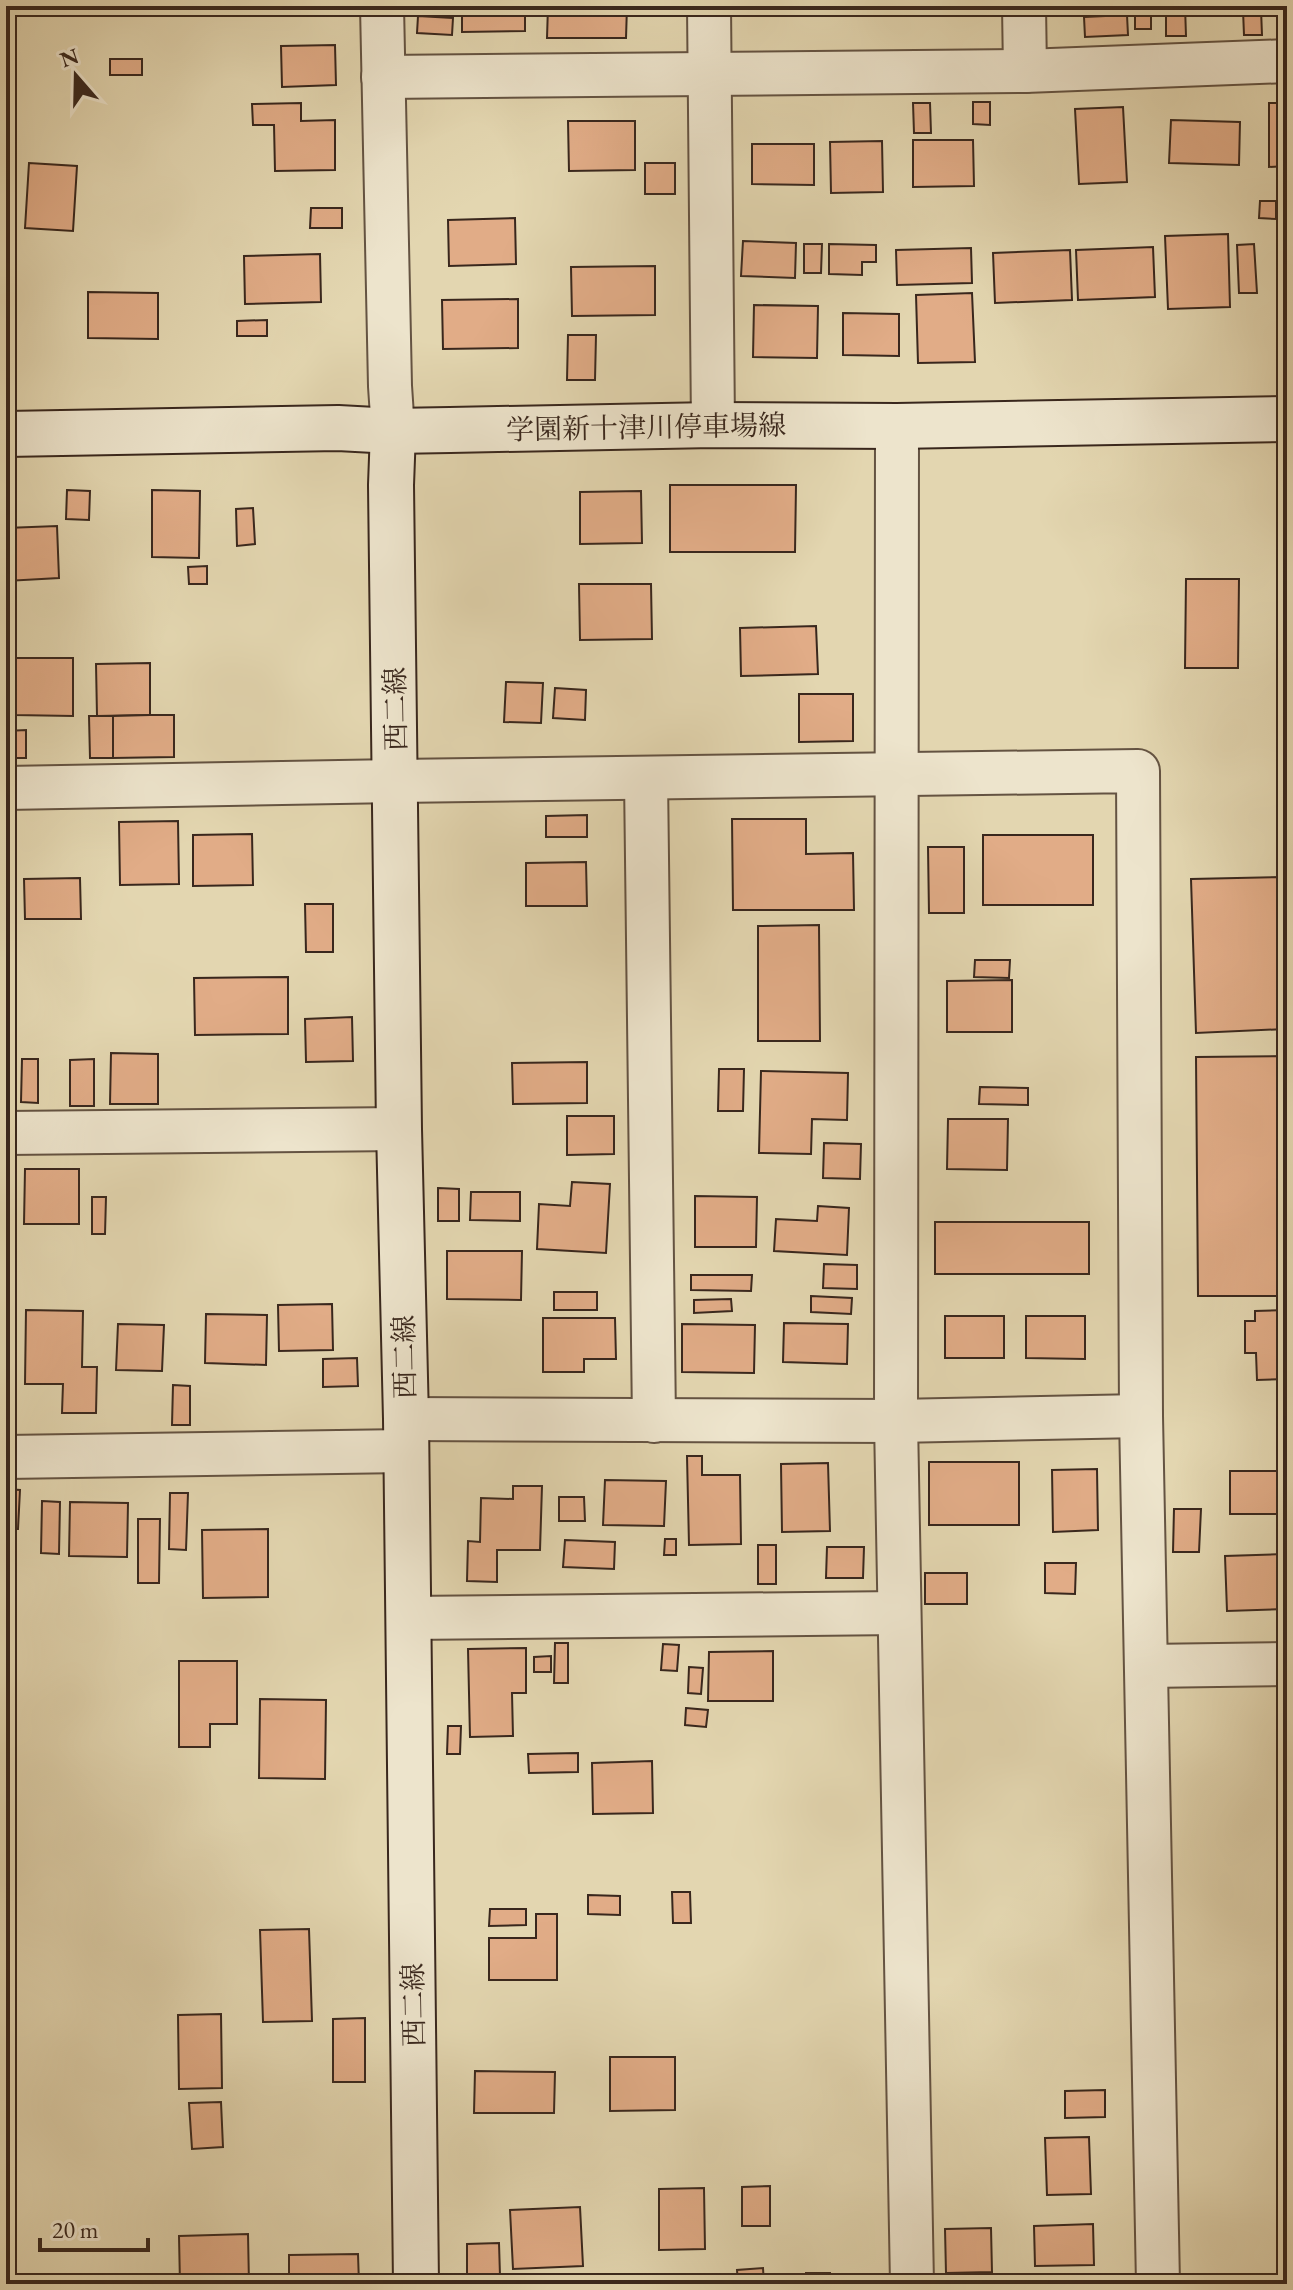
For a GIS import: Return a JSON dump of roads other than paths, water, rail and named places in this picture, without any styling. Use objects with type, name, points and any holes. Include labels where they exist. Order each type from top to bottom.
[{"type":"street","points":[[382,6],[393,431]]},
{"type":"street","points":[[709,6],[713,425]]},
{"type":"street","points":[[1024,6],[1025,71]]},
{"type":"street","points":[[383,77],[1025,71],[1287,61]]},
{"type":"street","name":"学園新十津川停車場線","points":[[6,434],[338,428],[393,431],[713,425],[897,426],[1287,419]]},
{"type":"street","points":[[897,426],[896,1421],[912,2284]]},
{"type":"street","name":"西二線","points":[[393,431],[391,485],[416,2284]]},
{"type":"street","points":[[6,788],[1138,771],[1141,1416],[1158,2284]]},
{"type":"street","points":[[646,778],[654,1421]]},
{"type":"street","points":[[6,1133],[399,1129]]},
{"type":"street","points":[[6,1457],[654,1421],[896,1421],[1141,1416]]},
{"type":"street","points":[[408,1618],[899,1613]]},
{"type":"street","points":[[1146,1666],[1287,1664]]}]
